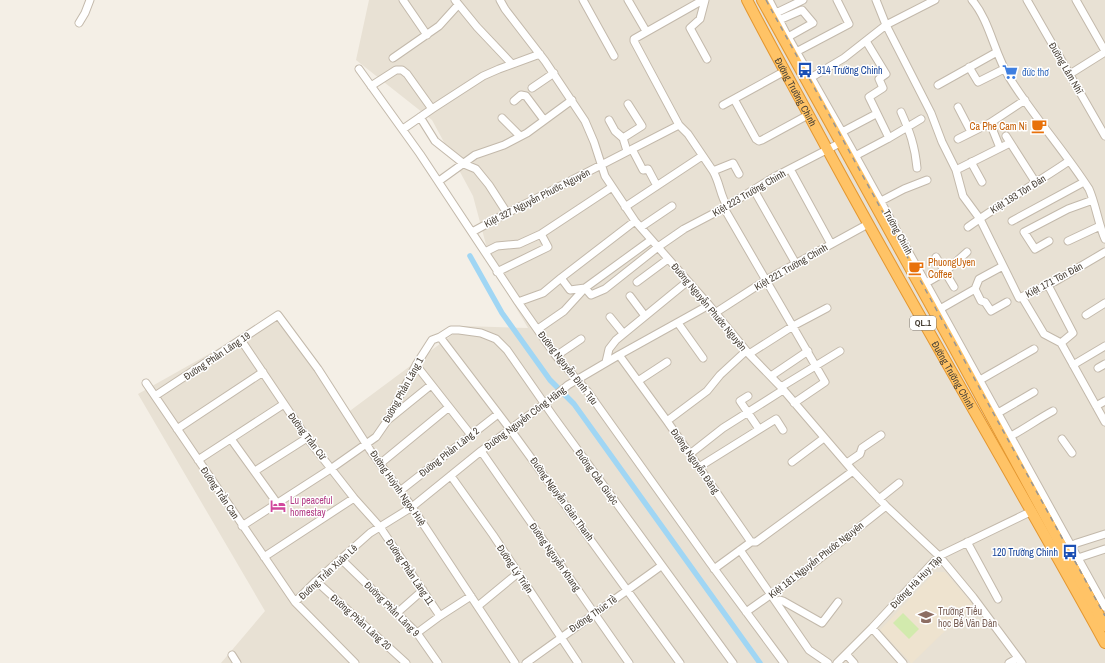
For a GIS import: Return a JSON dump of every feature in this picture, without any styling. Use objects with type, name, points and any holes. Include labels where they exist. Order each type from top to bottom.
[{"type":"highway","name":"Đường Trường Chinh","points":[[747,0],[868,224],[945,362],[1032,511],[1105,643]]},
{"type":"highway","name":"Đường Trường Chinh","points":[[762,0],[776,18],[1105,626]]},
{"type":"highway","points":[[760,26],[776,18]]},
{"type":"highway","points":[[945,362],[958,354]]},
{"type":"street","points":[[79,23],[90,0]]},
{"type":"street","points":[[403,0],[427,35]]},
{"type":"street","name":"Đường Nguyễn Phước Nguyên","points":[[500,0],[505,10],[554,73],[585,121],[594,142],[605,176],[635,221],[853,471],[886,506],[939,556],[973,597],[1020,660]]},
{"type":"street","points":[[583,0],[614,56]]},
{"type":"street","points":[[628,0],[646,32]]},
{"type":"street","points":[[704,0],[634,39],[679,125],[688,134],[713,171],[718,181],[725,207],[825,382],[794,402]]},
{"type":"street","points":[[704,0],[700,19],[690,28],[706,59]]},
{"type":"street","name":"Trường Chinh","points":[[769,0],[776,18],[812,77],[1072,546]]},
{"type":"street","points":[[776,18],[803,0]]},
{"type":"street","points":[[796,52],[849,24],[837,0]]},
{"type":"street","points":[[876,0],[886,25],[931,113],[942,142],[956,170],[963,196],[980,219],[1001,263],[979,279],[975,289],[940,309]]},
{"type":"street","points":[[812,77],[844,58],[886,25],[935,0]]},
{"type":"street","points":[[973,0],[982,17],[1004,69],[1084,182],[1093,200],[1105,239]]},
{"type":"street","name":"Đường Lâm Nhĩ","points":[[1027,0],[1104,132]]},
{"type":"street","points":[[1070,74],[1105,52],[1076,0]]},
{"type":"street","points":[[393,58],[439,26],[456,2],[512,64]]},
{"type":"street","points":[[776,18],[802,10],[813,24],[788,37]]},
{"type":"street","points":[[866,41],[886,74],[879,79],[883,88],[869,98],[889,138]]},
{"type":"street","points":[[938,85],[969,66],[997,52]]},
{"type":"street","points":[[403,130],[483,76],[540,54]]},
{"type":"street","points":[[969,66],[978,82],[1004,69]]},
{"type":"street","name":"Đường Nguyễn Đình Tựu","points":[[359,69],[439,181],[497,272],[556,356],[578,379],[714,569],[784,663]]},
{"type":"street","points":[[371,86],[396,70],[402,70],[407,74],[432,109]]},
{"type":"street","points":[[723,105],[785,71]]},
{"type":"street","points":[[532,88],[554,73]]},
{"type":"street","points":[[514,101],[521,95],[526,96],[544,120]]},
{"type":"street","points":[[734,99],[756,139],[759,141],[808,115]]},
{"type":"street","points":[[439,181],[475,155],[504,145],[520,136],[572,100]]},
{"type":"street","points":[[958,139],[990,123],[1025,100]]},
{"type":"street","points":[[623,138],[642,126],[628,104]]},
{"type":"street","points":[[958,107],[971,132]]},
{"type":"street","points":[[902,112],[915,148],[917,168]]},
{"type":"street","points":[[842,132],[876,114]]},
{"type":"street","points":[[420,118],[435,141],[464,164],[476,169],[489,185],[506,213]]},
{"type":"street","points":[[502,118],[520,136]]},
{"type":"street","points":[[856,156],[921,119]]},
{"type":"street","points":[[609,120],[615,131],[623,138],[629,150],[643,170],[648,169],[657,186]]},
{"type":"street","points":[[990,123],[1000,148]]},
{"type":"street","name":"Kiệt 327 Nguyễn Phước Nguyên","points":[[472,232],[506,213],[679,125]]},
{"type":"street","points":[[1006,136],[1036,183]]},
{"type":"street","name":"Kiệt 223 Trường Chinh","points":[[585,288],[591,295],[604,289],[684,229],[790,169],[842,142]]},
{"type":"street","points":[[956,170],[1010,143]]},
{"type":"street","points":[[625,207],[702,156]]},
{"type":"street","name":"Kiệt 193 Tôn Đản","points":[[968,228],[993,209],[1069,161]]},
{"type":"street","points":[[713,171],[733,162],[739,174]]},
{"type":"street","points":[[971,162],[982,182]]},
{"type":"street","points":[[790,169],[831,244]]},
{"type":"street","points":[[881,201],[904,189],[927,180]]},
{"type":"street","points":[[1012,221],[1084,182]]},
{"type":"street","points":[[485,252],[497,246],[519,244],[541,234],[612,187]]},
{"type":"street","points":[[754,190],[796,264]]},
{"type":"street","points":[[1049,241],[1035,249],[1024,232],[1068,209],[1093,200]]},
{"type":"street","points":[[641,227],[672,206]]},
{"type":"street","points":[[518,302],[543,293],[635,221]]},
{"type":"street","name":"Kiệt 221 Trường Chinh","points":[[715,313],[766,280],[868,224]]},
{"type":"street","points":[[1068,241],[1100,226]]},
{"type":"street","points":[[497,272],[548,247],[541,234]]},
{"type":"street","points":[[538,329],[564,311],[585,288],[651,240]]},
{"type":"street","points":[[926,283],[945,273],[967,252]]},
{"type":"street","name":"Kiệt 171 Tôn Đản","points":[[1001,263],[1019,298],[1048,285],[1105,252]]},
{"type":"street","points":[[936,257],[954,288]]},
{"type":"street","name":"Đường Nguyễn Phước Nguyên","points":[[637,282],[668,259]]},
{"type":"street","points":[[561,278],[570,290],[585,288]]},
{"type":"street","points":[[606,362],[612,344],[623,333],[688,281]]},
{"type":"street","points":[[1048,285],[1073,333],[1062,343]]},
{"type":"street","points":[[975,289],[981,301],[985,302],[991,311],[1007,302]]},
{"type":"street","points":[[630,296],[645,316]]},
{"type":"street","points":[[1022,297],[1044,334],[1062,343],[1105,422]]},
{"type":"street","points":[[1086,315],[1105,303]]},
{"type":"street","name":"Đường Nguyễn Công Hãng","points":[[412,507],[481,451],[578,379],[709,305]]},
{"type":"street","name":"Đường Nguyễn Phước Nguyên","points":[[748,352],[827,308]]},
{"type":"street","name":"Đường Phần Lăng 19","points":[[155,396],[278,315]]},
{"type":"street","name":"Đường Huỳnh Ngọc Huệ","points":[[278,315],[318,369],[366,443],[412,507],[515,663]]},
{"type":"street","points":[[610,317],[623,333]]},
{"type":"street","points":[[678,323],[703,358]]},
{"type":"street","name":"Đường Cần Giuộc","points":[[440,337],[451,330],[481,333],[496,339],[507,350],[661,566],[733,663]]},
{"type":"street","name":"Đường Phần Lăng 1","points":[[242,526],[332,468],[376,437],[387,421],[416,364],[432,340],[440,337]]},
{"type":"street","name":"Đường Nguyễn Giản Thanh","points":[[440,337],[628,589],[680,663]]},
{"type":"street","points":[[556,356],[581,339]]},
{"type":"street","name":"Đường Trần Cừ","points":[[241,340],[307,438],[354,498],[380,527]]},
{"type":"street","points":[[1073,365],[1105,346]]},
{"type":"street","points":[[980,380],[1034,349]]},
{"type":"street","points":[[771,376],[808,351]]},
{"type":"street","points":[[690,454],[720,430],[816,365],[840,351]]},
{"type":"street","points":[[667,421],[707,391],[720,375],[748,352]]},
{"type":"street","name":"Đường Nguyễn Đăng","points":[[619,355],[752,542]]},
{"type":"street","points":[[638,381],[667,362]]},
{"type":"street","points":[[416,364],[471,435]]},
{"type":"street","points":[[1098,368],[1105,364]]},
{"type":"street","points":[[178,429],[263,372]]},
{"type":"street","name":"Đường Trần Can","points":[[146,383],[295,602]]},
{"type":"street","points":[[387,421],[431,385]]},
{"type":"street","points":[[998,413],[1034,392]]},
{"type":"street","points":[[748,396],[740,401],[759,429]]},
{"type":"street","points":[[1096,406],[1105,401]]},
{"type":"street","points":[[198,460],[284,404]]},
{"type":"street","points":[[381,463],[449,406]]},
{"type":"street","points":[[1011,436],[1031,426],[1034,421],[1053,411]]},
{"type":"street","name":"Đường Phần Lăng 2","points":[[400,491],[498,414]]},
{"type":"street","points":[[699,467],[776,419],[783,430]]},
{"type":"street","points":[[847,463],[860,454],[862,448],[881,435]]},
{"type":"street","points":[[255,471],[307,438]]},
{"type":"street","points":[[792,462],[824,438]]},
{"type":"street","points":[[231,439],[277,503]]},
{"type":"street","points":[[1062,440],[1072,453]]},
{"type":"street","name":"Đường Nguyễn Khang","points":[[481,451],[629,663]]},
{"type":"street","points":[[714,569],[752,542],[756,542],[853,471]]},
{"type":"street","name":"Đường Lý Triện","points":[[451,476],[578,663]]},
{"type":"street","points":[[880,499],[899,483]]},
{"type":"street","points":[[264,557],[354,498]]},
{"type":"street","name":"Kiệt 181 Nguyễn Phước Nguyên","points":[[746,612],[804,571],[886,506]]},
{"type":"street","name":"Đường Trần Xuân Lê","points":[[351,662],[295,602],[316,581],[370,533],[412,507]]},
{"type":"street","name":"Đường Hà Huy Tập","points":[[837,663],[939,556],[1032,511]]},
{"type":"street","name":"Đường Phần Lăng 11","points":[[380,527],[440,616]]},
{"type":"street","points":[[1105,534],[1072,546],[1105,607]]},
{"type":"street","points":[[967,542],[998,599]]},
{"type":"street","points":[[1078,558],[1105,549]]},
{"type":"street","points":[[740,550],[809,650],[828,663]]},
{"type":"street","name":"Đường Phần Lăng 9","points":[[341,559],[417,633],[438,663]]},
{"type":"street","name":"Đường Thúc Tề","points":[[526,663],[661,566]]},
{"type":"street","points":[[478,606],[518,574]]},
{"type":"street","name":"Đường Phần Lăng 20","points":[[316,581],[406,663]]},
{"type":"street","points":[[397,613],[422,590]]},
{"type":"street","points":[[417,633],[471,596]]},
{"type":"street","points":[[776,602],[783,600],[822,623],[838,602]]},
{"type":"street","points":[[872,628],[899,662]]},
{"type":"street","points":[[846,654],[854,663]]},
{"type":"street","points":[[232,655],[237,663]]},
{"type":"street","points":[[1008,663],[1020,660]]},
{"type":"shaded area","points":[[369,0],[1105,0],[1105,663],[221,663],[265,611],[138,394],[278,315],[347,413],[464,326],[528,328],[492,267],[473,196],[432,120],[356,60]]},
{"type":"shaded area","name":"Trường Tiểu học Bế Văn Đàn","points":[[935,572],[945,572],[973,604],[911,663],[880,630]]},
{"type":"green space","points":[[903,613],[919,629],[909,639],[893,623]]},
{"type":"waterway","points":[[470,256],[502,313],[550,380],[574,404],[760,663]]},
{"type":"railway","points":[[766,0],[1105,616]]},
{"type":"place","name":"314 Trường Chinh","points":[[805,70]]},
{"type":"place","name":"đức thơ","points":[[1010,72]]},
{"type":"place","name":"Ca Phe Cam Ni","points":[[1039,126]]},
{"type":"place","name":"PhuongUyen Coffee","points":[[916,268]]},
{"type":"place","name":"Lu peaceful homestay","points":[[278,506]]},
{"type":"place","name":"120 Trường Chinh","points":[[1070,552]]},
{"type":"place","name":"Trường Tiểu học Bế Văn Đàn","points":[[926,617]]}]
